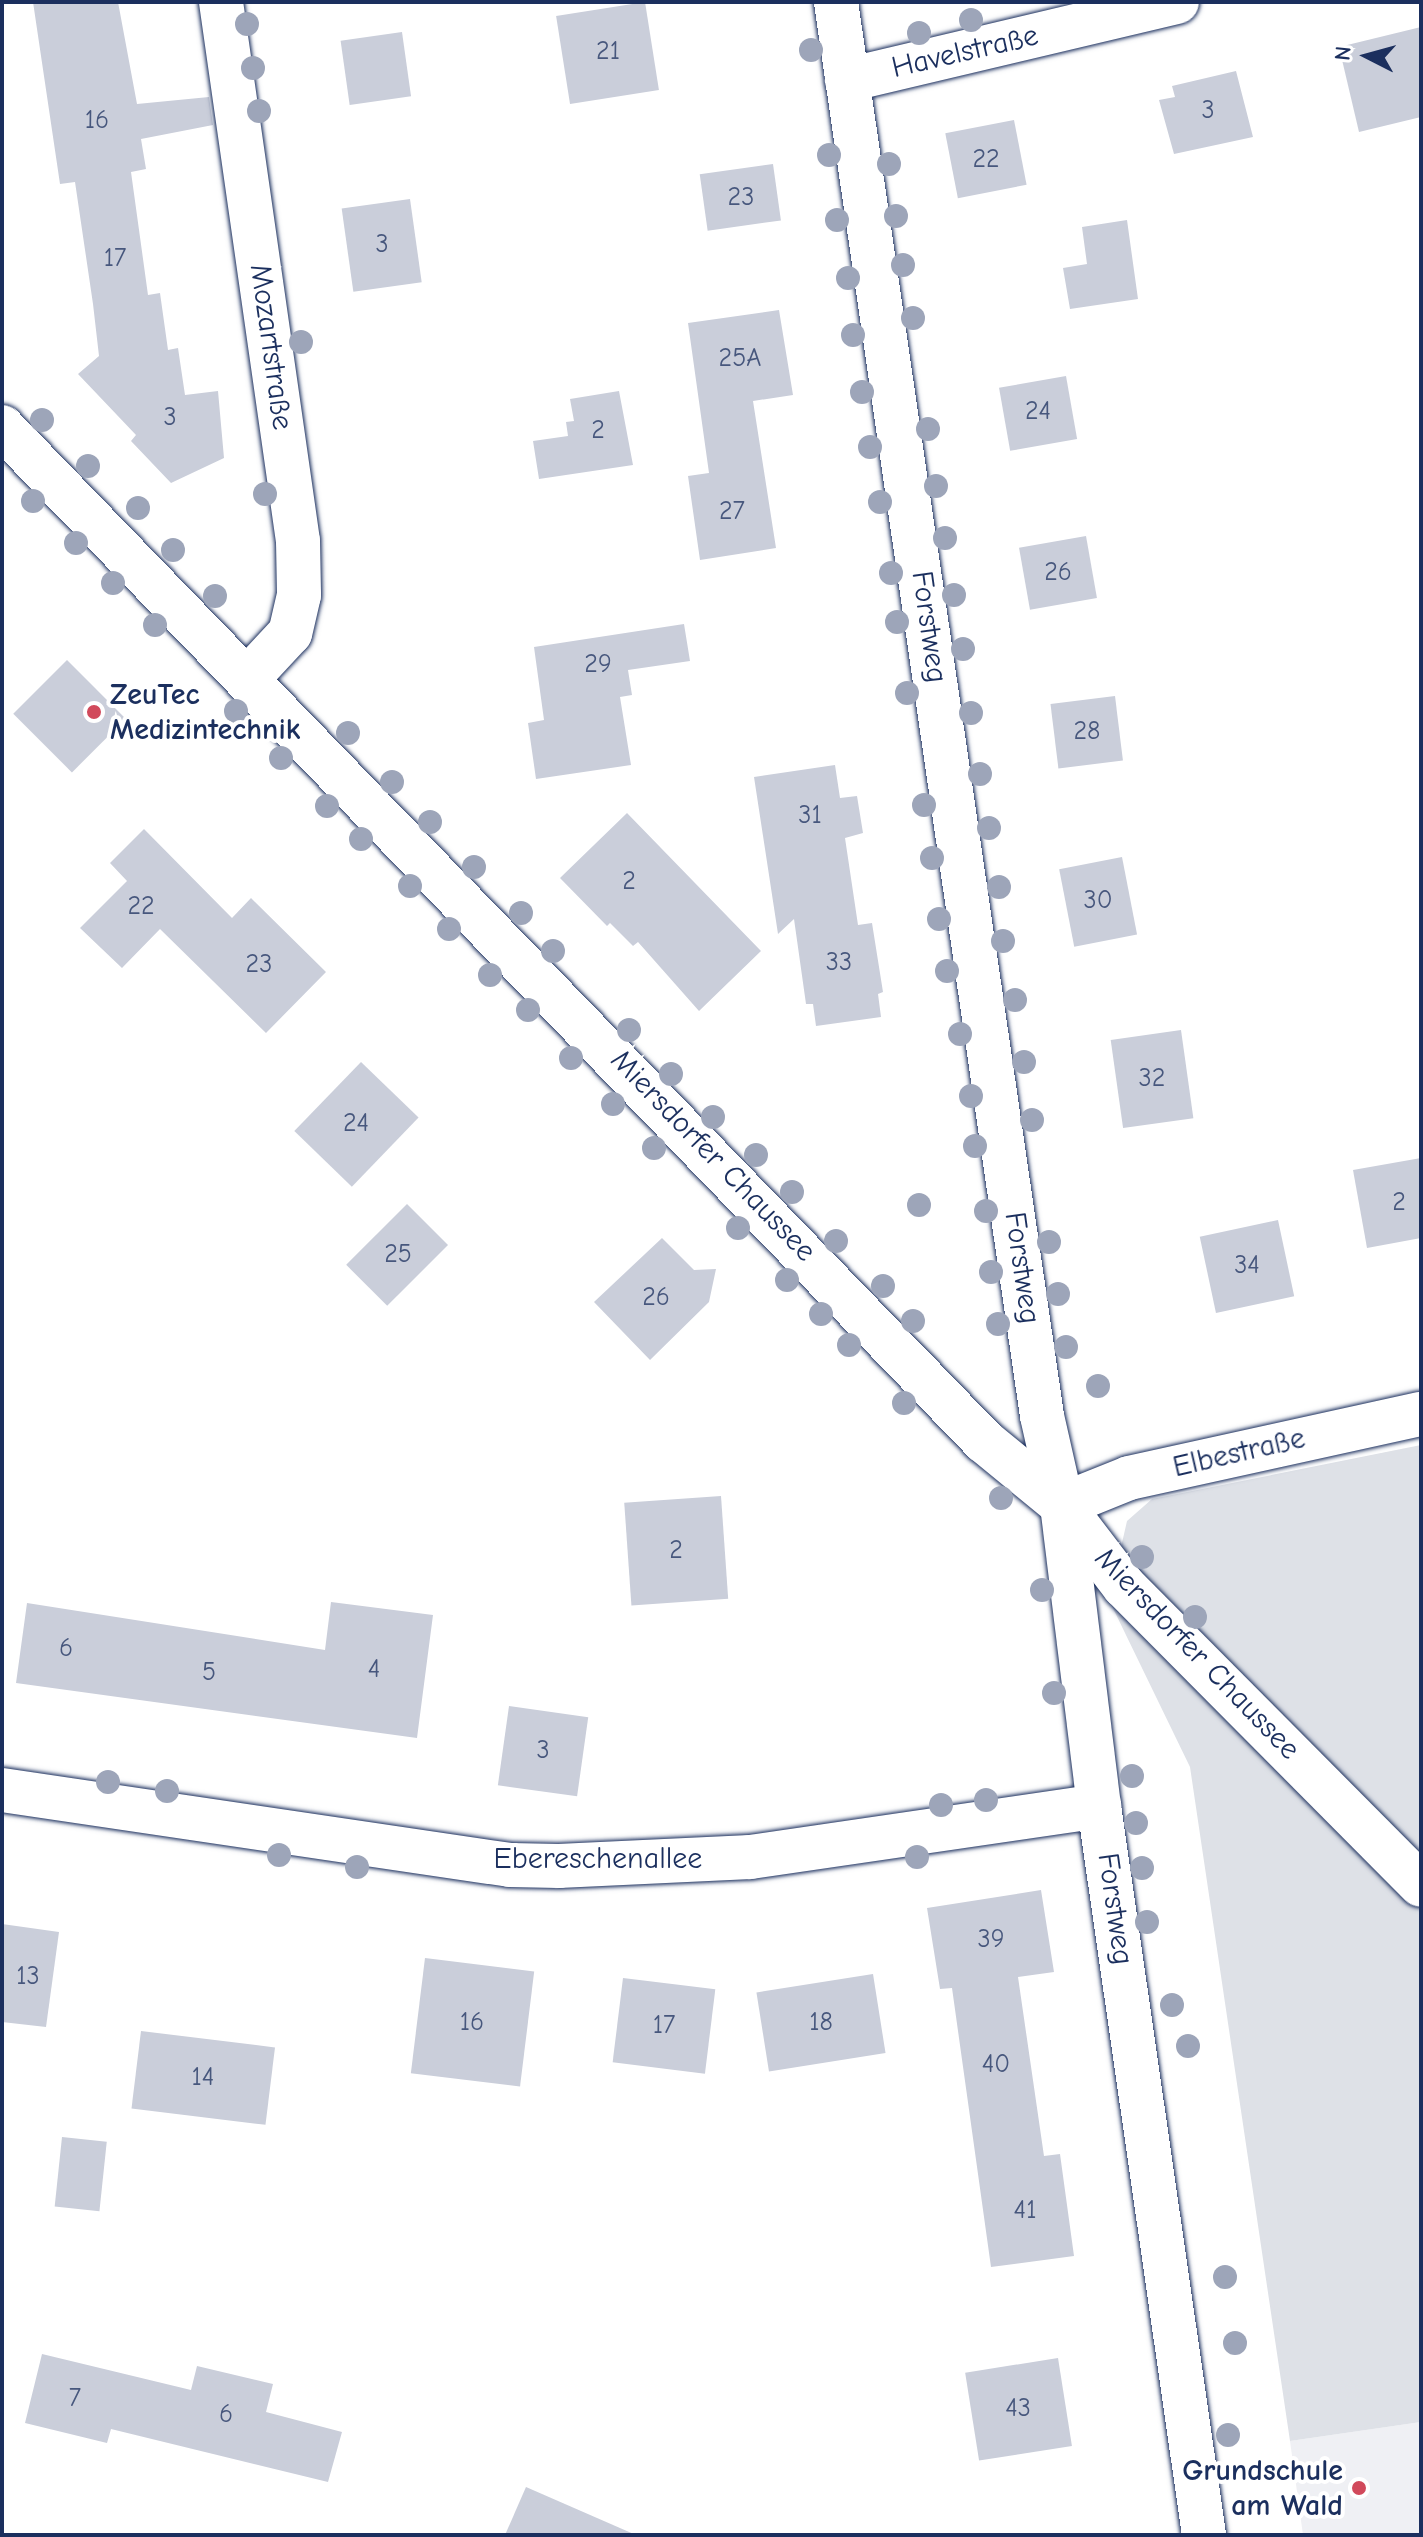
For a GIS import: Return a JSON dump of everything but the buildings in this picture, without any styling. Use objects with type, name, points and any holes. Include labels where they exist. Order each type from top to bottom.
[{"type":"street","name":"Mozartstraße","points":[[221,2],[298,541],[299,595],[290,633],[249,677]]},
{"type":"street","name":"Forstweg","points":[[836,2],[1042,1416],[1062,1505],[1099,1806],[1204,2535]]},
{"type":"street","name":"Havelstraße","points":[[847,80],[1177,2]]},
{"type":"street","name":"Miersdorfer Chaussee","points":[[2,427],[249,677],[984,1441],[1062,1505],[1124,1586],[1421,1885]]},
{"type":"street","name":"Elbestraße","points":[[1062,1505],[1129,1478],[1421,1414]]},
{"type":"street","name":"Ebereschenallee","points":[[2,1790],[510,1865],[750,1857],[1099,1806]]},
{"type":"shaded area","points":[[1421,1445],[1421,2422],[1290,2441],[1190,1767],[1109,1600],[1127,1521],[1152,1499]]},
{"type":"shaded area","name":"Grundschule am Wald","points":[[1421,2422],[1421,2535],[1303,2535],[1290,2441]]},
{"type":"place","name":"ZeuTec Medizintechnik","points":[[94,712]]},
{"type":"place","name":"Grundschule am Wald","points":[[1359,2488]]}]
